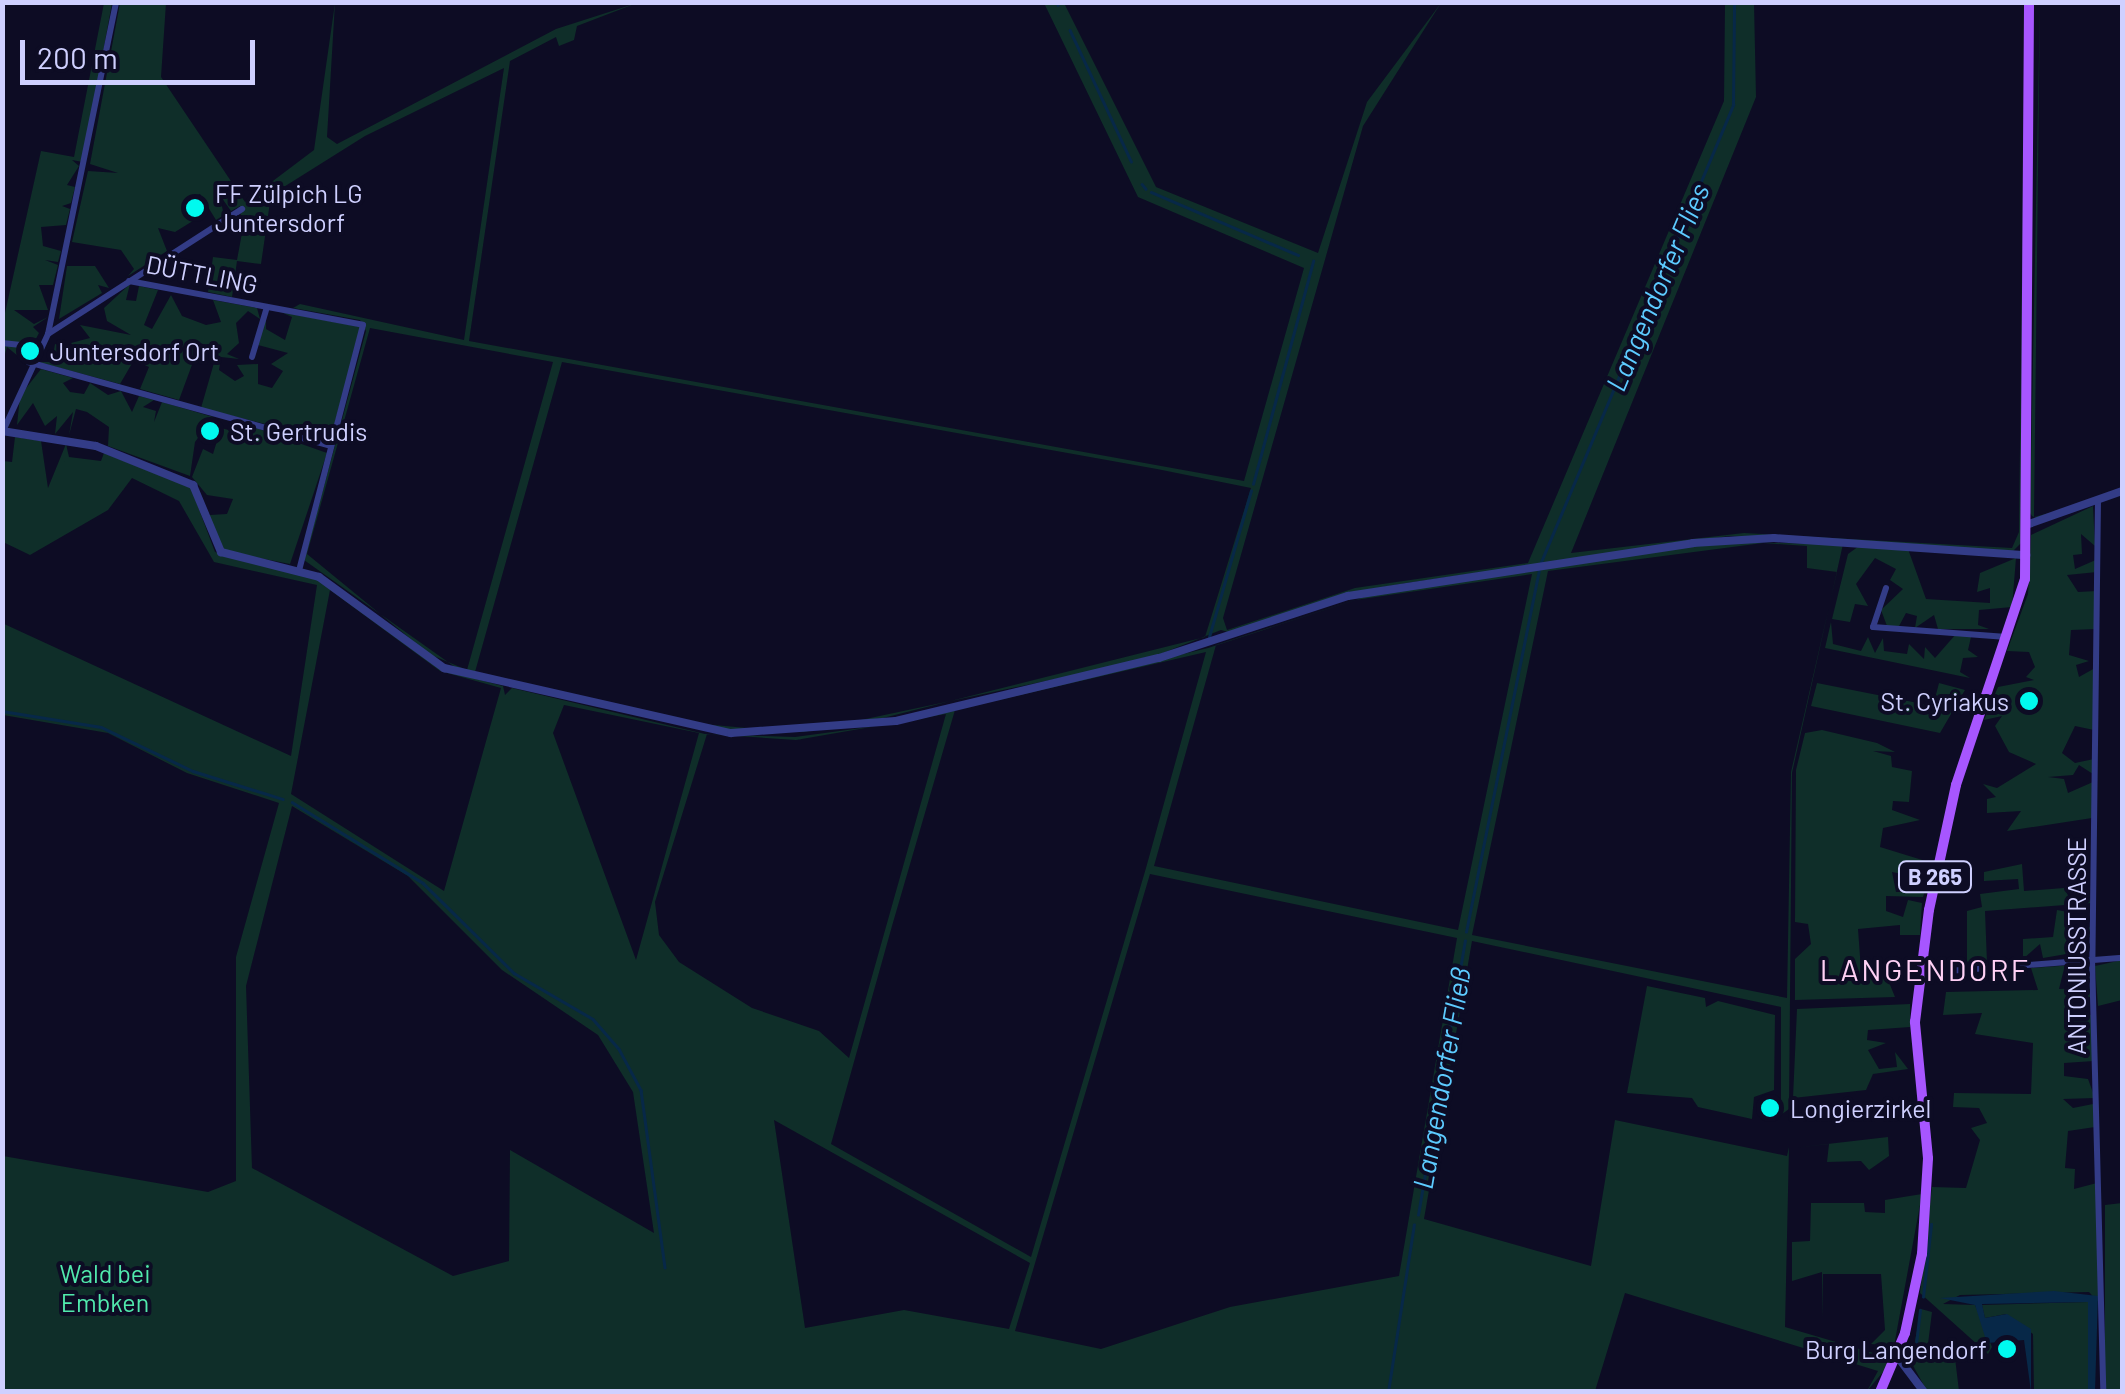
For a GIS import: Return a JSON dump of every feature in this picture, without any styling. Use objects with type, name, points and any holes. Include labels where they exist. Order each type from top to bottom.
[{"type":"main road","name":"B 265","points":[[1880,1392],[1897,1356],[1927,1207],[1915,1040],[1920,973],[1950,808],[2008,637],[2026,556],[2029,2]]},
{"type":"street","points":[[48,334],[116,2]]},
{"type":"street","points":[[242,209],[48,334],[28,362],[3,431],[96,446],[193,485],[221,552],[299,570],[449,670],[712,731],[782,735],[896,721],[1137,664],[1364,592],[1693,543],[1774,538],[2026,556]]},
{"type":"street","name":"DÜTTLING","points":[[129,281],[363,326],[299,570]]},
{"type":"street","name":"DÜTTLING","points":[[252,357],[267,306]]},
{"type":"street","points":[[2,343],[38,346]]},
{"type":"street","points":[[28,362],[331,446]]},
{"type":"street","points":[[2026,526],[2122,492]]},
{"type":"street","name":"ANTONIUSSTRASSE","points":[[2098,500],[2092,958],[2103,1392]]},
{"type":"street","points":[[1886,588],[1873,627],[2008,637]]},
{"type":"street","points":[[1920,973],[2122,958]]},
{"type":"street","points":[[1897,1356],[1924,1392]]},
{"type":"green space","points":[[2040,2],[2034,517],[2030,513]]},
{"type":"green space","points":[[104,3],[112,3],[83,162],[72,160],[79,166],[67,185],[75,187],[71,203],[62,206],[70,209],[66,225],[41,227],[43,246],[61,251],[58,262],[45,260],[58,265],[53,285],[39,285],[48,310],[14,310],[34,324],[48,317],[33,327],[39,333],[24,361],[7,347],[3,361],[3,322],[41,151],[74,157]]},
{"type":"green space","points":[[120,3],[166,3],[161,77],[245,202],[314,150],[335,3],[327,137],[337,144],[556,29],[637,3],[577,26],[574,40],[559,46],[556,37],[510,61],[469,341],[1244,481],[1304,268],[1138,197],[1044,3],[1064,3],[1156,187],[1318,253],[1367,102],[1441,3],[1363,126],[1223,618],[1227,630],[1355,588],[1528,563],[1724,101],[1725,3],[1754,3],[1756,97],[1571,553],[1744,533],[2012,548],[2019,532],[2025,3],[2021,543],[2012,552],[1729,536],[1359,591],[1228,632],[1221,630],[1205,636],[1251,488],[562,362],[475,672],[691,723],[782,731],[850,722],[804,732],[717,729],[462,672],[448,662],[467,670],[553,362],[370,328],[307,554],[380,614],[304,560],[366,331],[360,320],[293,308],[300,304],[464,340],[504,68],[365,136],[271,195],[261,264],[237,261],[232,297],[208,292],[213,257],[237,260],[242,233],[240,206],[231,211],[219,194],[224,215],[216,220],[200,194],[184,200],[196,219],[175,232],[158,228],[167,251],[128,276],[134,269],[121,250],[72,242],[88,171],[118,173],[90,164]]},
{"type":"green space","points":[[67,266],[95,266],[109,288],[98,285],[102,293],[59,319]]},
{"type":"green space","points":[[130,284],[126,300],[136,301],[139,286],[158,290],[144,325],[152,329],[171,295],[182,316],[206,325],[221,322],[213,300],[257,308],[260,319],[248,311],[236,323],[239,343],[227,354],[239,359],[221,357],[219,370],[235,381],[244,376],[237,365],[258,364],[258,384],[272,388],[283,371],[271,364],[288,353],[258,345],[266,317],[266,329],[285,340],[292,317],[281,312],[361,327],[330,440],[201,408],[218,349],[200,343],[179,400],[140,389],[149,367],[134,360],[120,384],[38,362],[52,362],[55,344],[79,352],[71,343],[90,338],[80,325],[131,335],[107,321],[104,308]]},
{"type":"green space","points":[[41,369],[73,378],[63,383],[70,392],[84,394],[90,383],[108,395],[121,391],[132,412],[139,396],[154,400],[143,407],[156,411],[154,422],[162,402],[213,417],[195,442],[190,476],[108,446],[109,427],[87,412],[76,409],[69,435],[73,412],[55,434],[57,416],[45,426],[33,403],[17,425],[20,396]]},
{"type":"green space","points":[[239,422],[327,453],[290,564],[224,551],[209,529],[210,515],[227,514],[233,499],[207,495],[192,477],[203,449],[213,454],[221,428],[236,432]]},
{"type":"green space","name":"Wald bei Embken","points":[[15,437],[41,441],[48,488],[66,444],[69,457],[101,461],[104,453],[191,488],[215,552],[314,577],[449,672],[503,686],[505,695],[512,688],[707,734],[655,902],[659,935],[679,962],[752,1008],[819,1031],[849,1058],[946,714],[911,720],[1216,645],[1154,866],[1458,930],[1532,574],[1356,600],[1383,591],[1718,542],[1843,544],[1837,572],[1807,568],[1807,546],[1763,543],[1548,571],[1472,935],[1787,998],[1791,772],[1830,604],[1792,773],[1789,1109],[1774,1120],[1761,1110],[1768,1099],[1781,1105],[1781,1007],[1472,941],[1424,1219],[1591,1266],[1615,1120],[1787,1156],[1789,1147],[1785,1327],[1880,1355],[1888,1366],[1867,1391],[1878,1371],[1625,1293],[1595,1391],[3,1391],[3,1156],[208,1192],[236,1181],[236,957],[279,803],[187,773],[108,733],[3,715],[2,623],[291,756],[317,585],[214,562],[179,501],[132,478],[108,510],[30,555],[3,542],[3,461],[12,462]],"holes":[[[330,590],[440,671],[501,688],[444,891],[291,794]],[[1206,652],[1031,1257],[831,1144],[955,710]],[[564,705],[699,733],[636,960],[553,733]],[[292,806],[408,876],[502,970],[598,1035],[633,1092],[654,1233],[510,1150],[509,1261],[453,1276],[252,1168],[246,986]],[[1150,874],[1457,938],[1399,1276],[1230,1307],[1101,1349],[1015,1331]],[[774,1120],[1030,1263],[1009,1329],[904,1310],[805,1328]]]},
{"type":"green space","points":[[2093,506],[2095,546],[2081,534],[2082,554],[2073,555],[2075,569],[2098,559],[2097,572],[2067,575],[2078,592],[2097,591],[2096,629],[2071,630],[2069,655],[2089,661],[2076,665],[2079,677],[2095,668],[2094,730],[2075,726],[2062,753],[2075,763],[2094,759],[2093,774],[2079,765],[2073,775],[2048,777],[2064,779],[2068,793],[2093,782],[2092,818],[2007,831],[2021,811],[1987,813],[1987,799],[1996,797],[1983,784],[1997,788],[2036,764],[2009,752],[1995,726],[2002,716],[1984,720],[1998,687],[2034,680],[2026,677],[2035,667],[2029,652],[2007,651],[2028,594],[2031,535]]},
{"type":"green space","points":[[1859,546],[1908,549],[1926,599],[1990,603],[1990,588],[1977,592],[1980,573],[2016,558],[2012,607],[1979,610],[1978,625],[1989,629],[1938,629],[1934,615],[1915,628],[1917,616],[1906,613],[1898,628],[1887,626],[1881,610],[1903,589],[1890,580],[1896,569],[1875,558],[1856,584],[1868,606],[1855,604],[1850,622],[1832,619],[1848,554]]},
{"type":"green space","points":[[1831,622],[1833,644],[1861,651],[1868,637],[1875,653],[1883,638],[1884,651],[1907,654],[1909,644],[1924,659],[1925,647],[1935,658],[1956,634],[1982,635],[1971,637],[1968,650],[1978,657],[1963,658],[1960,672],[1970,678],[1825,648]]},
{"type":"green space","points":[[1200,638],[1145,660],[949,701]]},
{"type":"green space","points":[[1817,683],[1933,706],[1939,683],[1965,690],[1940,733],[1811,706]]},
{"type":"green space","points":[[877,726],[796,740],[709,734],[795,737]]},
{"type":"green space","points":[[1822,730],[1877,743],[1895,752],[1873,751],[1891,756],[1892,767],[1912,771],[1909,802],[1893,801],[1892,810],[1920,820],[1883,828],[1880,847],[1932,863],[1929,879],[1892,872],[1896,892],[1912,892],[1911,881],[1927,885],[1923,897],[1886,896],[1886,911],[1903,917],[1908,900],[1922,903],[1920,935],[1900,935],[1900,925],[1858,929],[1861,970],[1884,970],[1895,997],[1795,1000],[1795,959],[1811,944],[1808,924],[1795,922],[1796,770],[1805,733]]},
{"type":"green space","points":[[2022,864],[2024,891],[2064,888],[2071,901],[2089,894],[2091,903],[1985,911],[1987,963],[1967,965],[1967,911],[1982,907],[1980,894],[2019,889],[2018,879],[1984,881],[1984,872]]},
{"type":"green space","points":[[2057,910],[2068,912],[2074,932],[2091,927],[2090,936],[2071,938],[2072,950],[2090,950],[2043,958],[2040,944],[2023,959],[2023,939],[2053,937]]},
{"type":"green space","points":[[2122,960],[2122,1000],[2098,1006],[2095,966]]},
{"type":"green space","points":[[2087,964],[2091,982],[2078,983],[2084,968],[2064,969],[2059,989],[2091,988],[2091,997],[2064,999],[2066,1012],[2092,1015],[2094,1061],[2064,1063],[2064,1076],[2088,1079],[2095,1098],[2063,1099],[2073,1108],[2093,1104],[2095,1127],[2068,1131],[2065,1168],[2075,1169],[2074,1189],[2097,1183],[2100,1304],[2089,1292],[1960,1295],[1943,1304],[1975,1305],[1992,1347],[1988,1354],[1920,1293],[1932,1187],[1966,1188],[1980,1140],[1971,1128],[1987,1123],[1979,1108],[1953,1107],[1954,1093],[2031,1094],[2033,1043],[1975,1034],[1982,1013],[1943,1015],[1946,992],[2038,990],[2031,968]]},
{"type":"green space","points":[[1647,986],[1705,998],[1706,1007],[1718,1001],[1775,1015],[1774,1090],[1754,1097],[1752,1119],[1698,1107],[1692,1098],[1627,1093]]},
{"type":"green space","points":[[1910,1004],[1910,1027],[1868,1030],[1867,1040],[1886,1043],[1868,1050],[1879,1069],[1897,1067],[1895,1052],[1908,1069],[1873,1074],[1866,1090],[1793,1098],[1797,1009]]},
{"type":"green space","points":[[1888,1137],[1889,1156],[1869,1170],[1861,1161],[1827,1162],[1829,1144],[1793,1148]]},
{"type":"green space","points":[[1922,1194],[1894,1346],[1871,1344],[1885,1330],[1881,1274],[1823,1274],[1823,1319],[1822,1272],[1792,1281],[1792,1242],[1810,1241],[1811,1203],[1864,1203],[1865,1212],[1885,1213],[1885,1200]]},
{"type":"green space","points":[[2122,1203],[2122,1391],[2105,1391],[2105,1205]]},
{"type":"green space","points":[[2088,1302],[2088,1391],[2034,1391],[2033,1334],[2006,1314],[1985,1318],[1982,1305]]},
{"type":"green space","points":[[1921,1309],[1932,1312],[1926,1360],[1955,1358],[1959,1391],[1927,1391],[1911,1362]]},
{"type":"water","points":[[2054,1291],[2098,1296],[2095,1391],[2088,1391],[2088,1302],[1982,1304],[1985,1318],[2007,1314],[2031,1329],[2031,1392],[2024,1340],[1987,1343],[1975,1305],[1940,1298]]},
{"type":"waterway","name":"Langendorfer Flies","points":[[1541,562],[1733,105],[1734,2]]},
{"type":"waterway","points":[[1070,30],[1131,161]]},
{"type":"waterway","points":[[1142,184],[1146,189]]},
{"type":"waterway","points":[[1151,192],[1298,255]]},
{"type":"waterway","points":[[1253,484],[1313,261]]},
{"type":"waterway","points":[[1209,637],[1251,491]]},
{"type":"waterway","name":"Langendorfer Flies","points":[[1466,932],[1539,571]]},
{"type":"waterway","points":[[2,711],[101,727],[193,771],[283,799]]},
{"type":"waterway","points":[[292,802],[423,883],[514,973],[593,1019],[619,1049],[641,1090],[665,1267]]},
{"type":"waterway","name":"Langendorfer Fließ","points":[[1418,1215],[1465,941]]},
{"type":"waterway","points":[[1923,1297],[1931,1224]]},
{"type":"waterway","name":"Langendorfer Fließ","points":[[1388,1392],[1414,1225]]},
{"type":"waterway","points":[[1914,1361],[1920,1310]]},
{"type":"place","name":"FF Zülpich LG Juntersdorf","points":[[195,208]]},
{"type":"place","name":"Juntersdorf Ort","points":[[30,351]]},
{"type":"place","name":"St. Gertrudis","points":[[210,431]]},
{"type":"place","name":"St. Cyriakus","points":[[2029,701]]},
{"type":"place","name":"Longierzirkel","points":[[1770,1108]]},
{"type":"place","name":"Burg Langendorf","points":[[2007,1349]]},
{"type":"district","name":"LANGENDORF","points":[[1925,969]]}]
